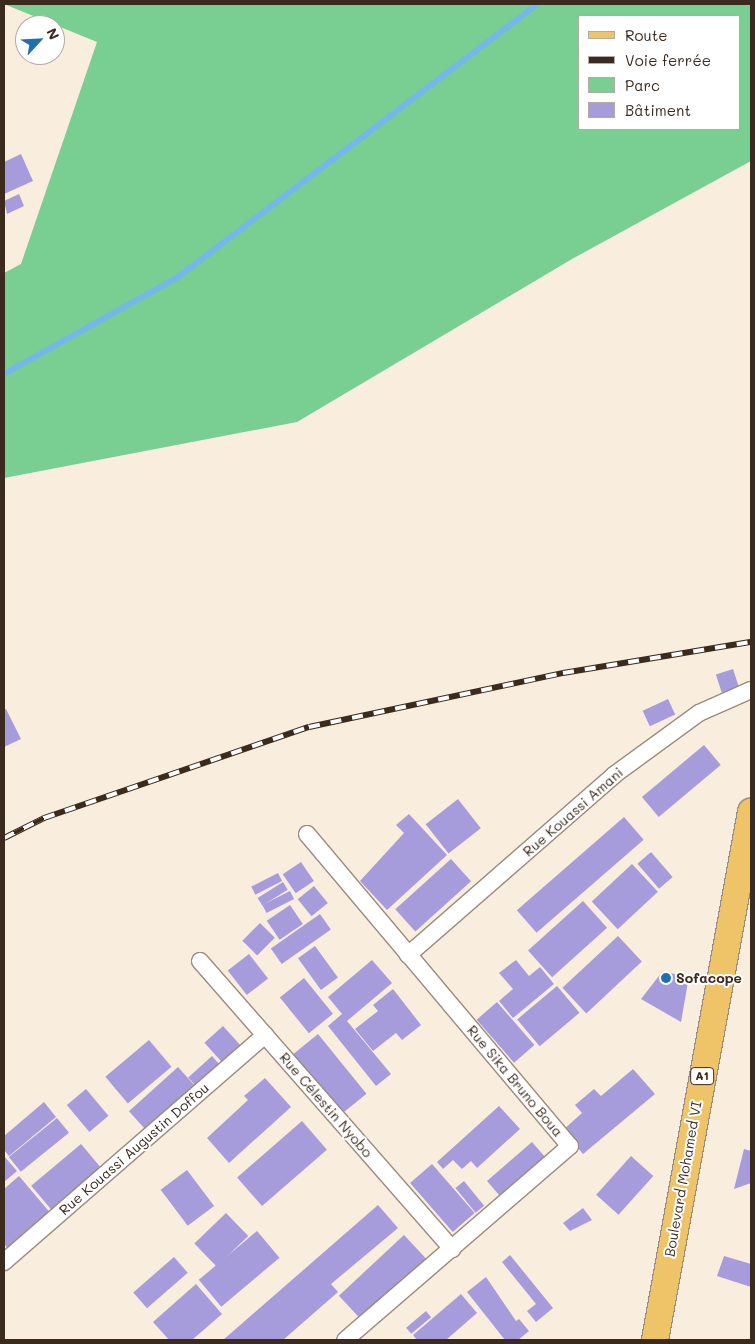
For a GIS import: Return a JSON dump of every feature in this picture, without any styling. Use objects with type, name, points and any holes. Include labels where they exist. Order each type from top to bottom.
[{"type":"main road","name":"Boulevard Mohamed VI","points":[[655,1340],[751,812]]},
{"type":"street","name":"Rue Kouassi Amani","points":[[408,955],[614,775],[699,713],[751,690]]},
{"type":"street","name":"Rue Sika Bruno Boua","points":[[307,834],[570,1146],[345,1340]]},
{"type":"street","name":"Rue Célestin Nyobo","points":[[200,961],[452,1249]]},
{"type":"street","name":"Rue Kouassi Augustin Doffou","points":[[4,1262],[265,1035]]},
{"type":"green space","points":[[4,4],[751,4],[751,161],[572,259],[297,422],[4,478],[4,273],[21,264],[97,42],[65,29],[65,15],[31,15]]},
{"type":"building","points":[[21,154],[33,181],[4,194],[4,162]]},
{"type":"building","points":[[19,194],[24,206],[7,214],[4,201]]},
{"type":"building","points":[[733,669],[739,687],[722,693],[716,675]]},
{"type":"building","points":[[668,699],[675,714],[650,726],[643,711]]},
{"type":"building","points":[[6,709],[21,739],[4,747],[4,710]]},
{"type":"building","points":[[704,745],[721,765],[659,817],[642,797]]},
{"type":"building","points":[[458,799],[481,828],[448,853],[426,824]]},
{"type":"building","points":[[409,814],[447,855],[387,910],[360,881],[404,833],[396,825]]},
{"type":"building","points":[[624,817],[644,840],[537,933],[517,910]]},
{"type":"building","points":[[651,852],[673,877],[659,889],[637,864]]},
{"type":"building","points":[[451,859],[471,881],[415,931],[395,909]]},
{"type":"building","points":[[301,862],[314,881],[296,893],[283,874]]},
{"type":"building","points":[[632,864],[658,892],[618,929],[592,902]]},
{"type":"building","points":[[278,873],[282,881],[255,895],[251,887]]},
{"type":"building","points":[[283,882],[288,890],[262,906],[258,898]]},
{"type":"building","points":[[314,886],[328,903],[312,916],[298,899]]},
{"type":"building","points":[[290,891],[294,899],[266,913],[262,905]]},
{"type":"building","points":[[583,901],[607,928],[552,977],[528,951]]},
{"type":"building","points":[[290,905],[303,924],[280,940],[267,921]]},
{"type":"building","points":[[320,914],[331,930],[282,964],[271,948]]},
{"type":"building","points":[[260,923],[275,938],[257,956],[242,941]]},
{"type":"building","points":[[618,936],[642,962],[586,1013],[562,988]]},
{"type":"building","points":[[315,946],[338,978],[321,990],[298,958]]},
{"type":"building","points":[[249,954],[268,978],[247,995],[228,971]]},
{"type":"building","points":[[372,960],[392,983],[347,1021],[391,1074],[376,1086],[328,1026],[342,1014],[328,997]]},
{"type":"building","points":[[516,960],[529,976],[540,967],[554,984],[513,1018],[499,1001],[513,989],[499,973]]},
{"type":"building","points":[[662,972],[689,976],[681,1022],[641,999]]},
{"type":"building","points":[[304,978],[333,1014],[309,1033],[280,998]]},
{"type":"building","points":[[557,986],[579,1013],[540,1046],[517,1019]]},
{"type":"building","points":[[393,989],[421,1025],[402,1040],[396,1033],[373,1051],[355,1029],[378,1011],[373,1005]]},
{"type":"building","points":[[497,1002],[534,1045],[514,1063],[477,1020]]},
{"type":"building","points":[[223,1026],[243,1048],[224,1065],[204,1043]]},
{"type":"building","points":[[318,1034],[366,1094],[342,1114],[293,1054]]},
{"type":"building","points":[[149,1040],[171,1067],[128,1103],[105,1077]]},
{"type":"building","points":[[212,1056],[221,1066],[197,1087],[188,1077]]},
{"type":"building","points":[[178,1067],[197,1088],[148,1132],[129,1111]]},
{"type":"building","points":[[633,1069],[655,1094],[583,1154],[563,1130],[582,1113],[575,1105],[594,1089],[601,1096]]},
{"type":"building","points":[[265,1078],[291,1107],[229,1163],[207,1138],[248,1100],[244,1096]]},
{"type":"building","points":[[86,1089],[108,1116],[89,1132],[67,1105]]},
{"type":"building","points":[[44,1102],[56,1117],[9,1156],[4,1150],[4,1136]]},
{"type":"building","points":[[499,1106],[520,1129],[477,1168],[471,1161],[462,1169],[453,1160],[443,1169],[437,1162]]},
{"type":"building","points":[[57,1118],[69,1133],[21,1172],[9,1157]]},
{"type":"building","points":[[302,1121],[327,1150],[262,1206],[237,1177]]},
{"type":"building","points":[[532,1142],[546,1158],[505,1202],[487,1181]]},
{"type":"building","points":[[81,1144],[103,1171],[54,1213],[31,1186]]},
{"type":"building","points":[[744,1149],[751,1151],[751,1183],[734,1189]]},
{"type":"building","points":[[4,1156],[17,1171],[4,1182]]},
{"type":"building","points":[[631,1156],[653,1176],[618,1215],[596,1195]]},
{"type":"building","points":[[432,1164],[475,1213],[453,1232],[410,1183]]},
{"type":"building","points":[[187,1170],[214,1206],[188,1226],[161,1190]]},
{"type":"building","points":[[19,1176],[52,1215],[10,1251],[4,1244],[4,1189]]},
{"type":"building","points":[[464,1181],[484,1206],[476,1213],[455,1188]]},
{"type":"building","points":[[378,1205],[398,1228],[331,1284],[338,1292],[283,1340],[223,1340]]},
{"type":"building","points":[[583,1208],[592,1220],[570,1231],[563,1223]]},
{"type":"building","points":[[226,1213],[248,1236],[217,1267],[194,1244]]},
{"type":"building","points":[[257,1231],[279,1258],[221,1307],[199,1280]]},
{"type":"building","points":[[404,1235],[430,1263],[365,1323],[339,1296]]},
{"type":"building","points":[[510,1255],[553,1308],[536,1322],[527,1311],[536,1304],[502,1262]]},
{"type":"building","points":[[724,1256],[751,1264],[751,1287],[717,1276]]},
{"type":"building","points":[[174,1257],[188,1273],[147,1308],[133,1292]]},
{"type":"building","points":[[486,1277],[516,1321],[519,1319],[529,1331],[518,1340],[505,1340],[467,1292]]},
{"type":"building","points":[[196,1284],[222,1314],[192,1340],[169,1340],[153,1322]]},
{"type":"building","points":[[461,1294],[477,1313],[446,1340],[417,1340],[413,1335]]},
{"type":"building","points":[[426,1311],[431,1317],[411,1334],[406,1328]]},
{"type":"waterway","points":[[4,374],[178,277],[538,4]]},
{"type":"railway","points":[[4,838],[44,818],[309,727],[563,673],[751,642]]},
{"type":"place","name":"Sofacope","points":[[666,978]]}]
